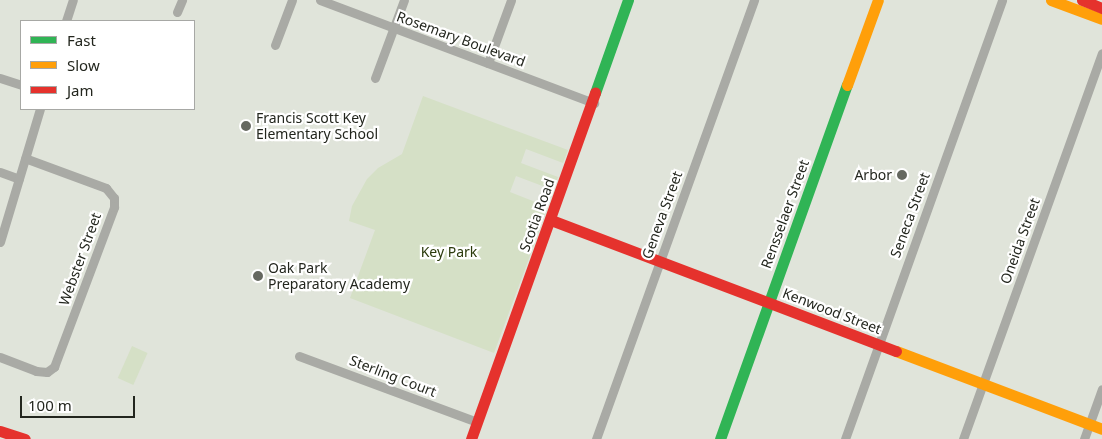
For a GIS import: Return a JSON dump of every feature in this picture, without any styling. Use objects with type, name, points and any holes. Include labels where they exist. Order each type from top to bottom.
[{"type":"street","points":[[66,20],[73,0]]},
{"type":"street","points":[[177,12],[182,0]]},
{"type":"street","points":[[275,45],[292,0]]},
{"type":"street","name":"Rosemary Boulevard","points":[[320,0],[594,103]]},
{"type":"street","points":[[375,78],[404,0]]},
{"type":"street","points":[[488,63],[512,0]]},
{"type":"street","name":"Scotia Road","points":[[471,439],[594,103],[628,0]]},
{"type":"street","name":"Geneva Street","points":[[596,439],[754,0]]},
{"type":"street","name":"Rensselaer Street","points":[[720,439],[878,0]]},
{"type":"street","name":"Seneca Street","points":[[845,439],[1002,0]]},
{"type":"street","points":[[1051,0],[1102,19]]},
{"type":"street","points":[[1082,0],[1102,8]]},
{"type":"street","name":"Oneida Street","points":[[964,439],[1102,53]]},
{"type":"street","points":[[0,78],[20,86]]},
{"type":"street","points":[[0,242],[40,110]]},
{"type":"street","name":"Webster Street","points":[[0,357],[36,371],[48,372],[54,367],[114,207],[114,198],[106,188],[25,158]]},
{"type":"street","points":[[0,172],[19,179]]},
{"type":"street","name":"Kenwood Street","points":[[551,220],[1102,429]]},
{"type":"street","name":"Sterling Court","points":[[299,356],[477,422]]},
{"type":"street","points":[[1084,439],[1102,389]]},
{"type":"street","points":[[0,431],[25,439]]},
{"type":"green space","name":"Key Park","points":[[423,96],[568,150],[563,163],[526,149],[521,163],[558,177],[553,190],[516,176],[510,192],[548,207],[494,353],[350,298],[375,230],[349,221],[352,206],[367,179],[378,168],[402,154]]},
{"type":"green space","points":[[132,346],[148,353],[133,385],[118,378]]},
{"type":"traffic: fast","points":[[595,93],[628,0]]},
{"type":"traffic: fast","points":[[720,439],[847,85]]},
{"type":"traffic: slow","points":[[847,85],[878,0]]},
{"type":"traffic: slow","points":[[1051,0],[1102,19]]},
{"type":"traffic: slow","points":[[896,351],[1102,429]]},
{"type":"traffic: jam","points":[[1082,0],[1102,8]]},
{"type":"traffic: jam","points":[[471,439],[595,93]]},
{"type":"traffic: jam","points":[[551,220],[896,351]]},
{"type":"traffic: jam","points":[[0,431],[25,439]]},
{"type":"place","name":"Francis Scott Key Elementary School","points":[[246,126]]},
{"type":"place","name":"Arbor","points":[[902,175]]},
{"type":"place","name":"Oak Park Preparatory Academy","points":[[258,276]]}]
